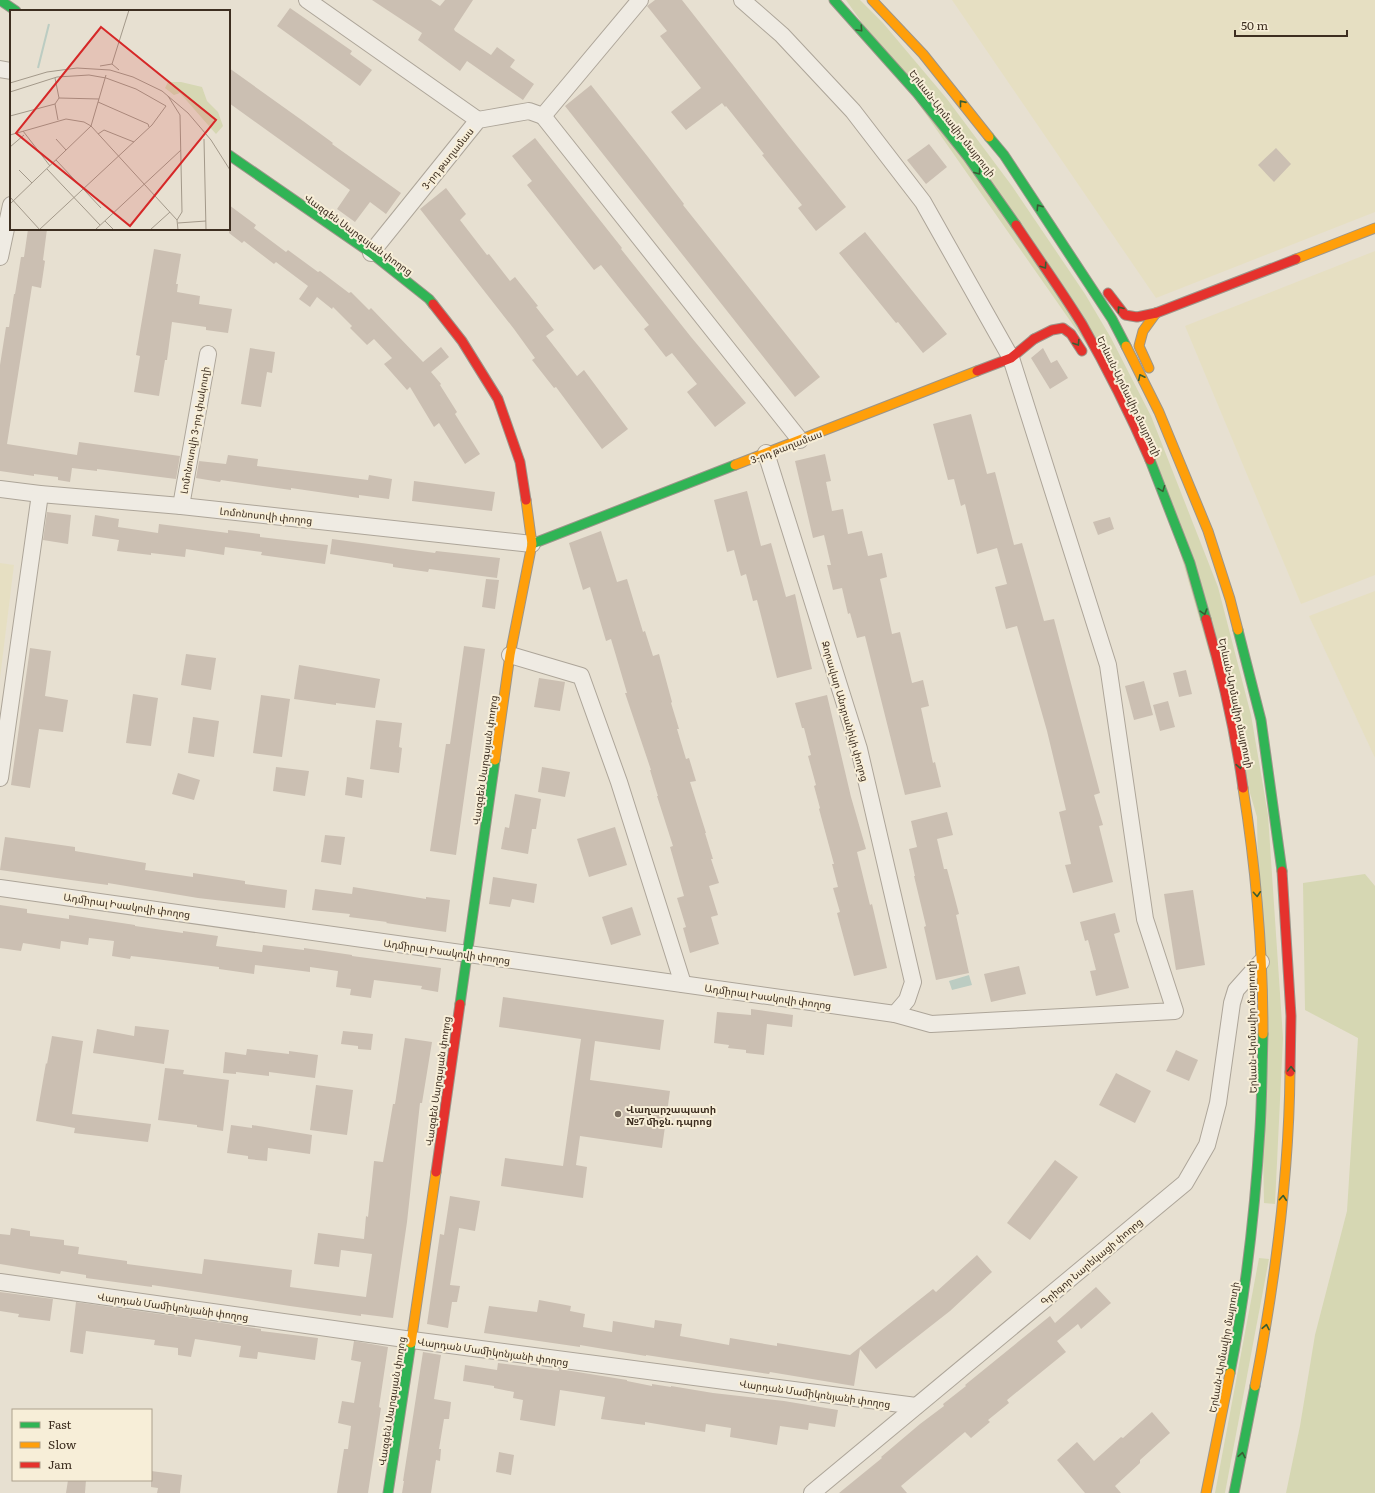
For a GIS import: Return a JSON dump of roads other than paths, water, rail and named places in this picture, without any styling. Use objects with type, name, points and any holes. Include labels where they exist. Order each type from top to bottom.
[{"type":"main road","points":[[0,0],[15,10]]},
{"type":"main road","name":"Երևան-Արմավիր մայրուղի","points":[[834,0],[899,71],[949,132],[1056,284],[1094,347],[1147,453],[1160,484],[1188,561],[1213,641],[1225,689],[1252,836],[1261,962],[1263,1082],[1257,1224],[1222,1419],[1206,1493]]},
{"type":"main road","name":"Երևան-Արմավիր մայրուղի","points":[[872,0],[923,54],[1004,155],[1112,319],[1158,412],[1205,524],[1230,599],[1250,670],[1261,720],[1282,866],[1292,1016],[1290,1118],[1277,1225],[1268,1319],[1234,1493]]},
{"type":"main road","name":"Վազգեն Սարգսյան փողոց","points":[[230,156],[371,253],[429,299],[462,341],[498,399],[520,462],[532,544],[510,655],[466,953],[412,1340],[388,1493]]},
{"type":"main road","points":[[1014,223],[1032,266]]},
{"type":"main road","points":[[1103,286],[1125,315],[1137,317],[1156,314],[1375,228]]},
{"type":"main road","points":[[1061,240],[1094,276]]},
{"type":"main road","points":[[1156,314],[1143,331],[1139,346],[1150,371],[1158,412]]},
{"type":"main road","points":[[1034,339],[1046,323]]},
{"type":"main road","points":[[1034,339],[1059,328],[1065,328],[1069,330],[1085,356]]},
{"type":"main road","name":"3-րդ թաղամաս","points":[[532,544],[1011,358],[1034,339]]},
{"type":"main road","points":[[1106,388],[1147,453]]},
{"type":"street","points":[[307,0],[478,120]]},
{"type":"street","points":[[640,0],[543,116],[800,440]]},
{"type":"street","points":[[742,0],[782,35],[853,111],[923,202],[1011,358]]},
{"type":"street","points":[[0,69],[10,71]]},
{"type":"street","name":"3-րդ թաղամաս","points":[[371,253],[478,120],[529,111],[543,116]]},
{"type":"street","points":[[0,257],[10,211]]},
{"type":"street","name":"Լոմոնոսովի 3-րդ փակուղի","points":[[181,506],[208,354]]},
{"type":"street","name":"Ադմիրալ Իսակովի փողոց","points":[[0,888],[895,1014],[931,1024],[1175,1011],[1145,918],[1108,665],[1011,358]]},
{"type":"street","name":"Զորավար Անդրանիկի փողոց","points":[[766,453],[859,750],[913,982],[907,1000],[895,1014]]},
{"type":"street","name":"Լոմոնոսովի փողոց","points":[[0,489],[40,494],[181,506],[532,544]]},
{"type":"street","points":[[0,778],[40,494]]},
{"type":"street","points":[[510,655],[581,676],[619,782],[683,984]]},
{"type":"street","name":"Գրիգոր Նարեկացի փողոց","points":[[812,1493],[1185,1183],[1207,1145],[1218,1103],[1232,1003],[1236,990],[1261,962]]},
{"type":"street","name":"Վարդան Մամիկոնյանի փողոց","points":[[0,1282],[412,1340],[916,1406]]},
{"type":"place","name":"Վաղարշապատի №7 միջն. դպրոց","points":[[618,1114]]}]
